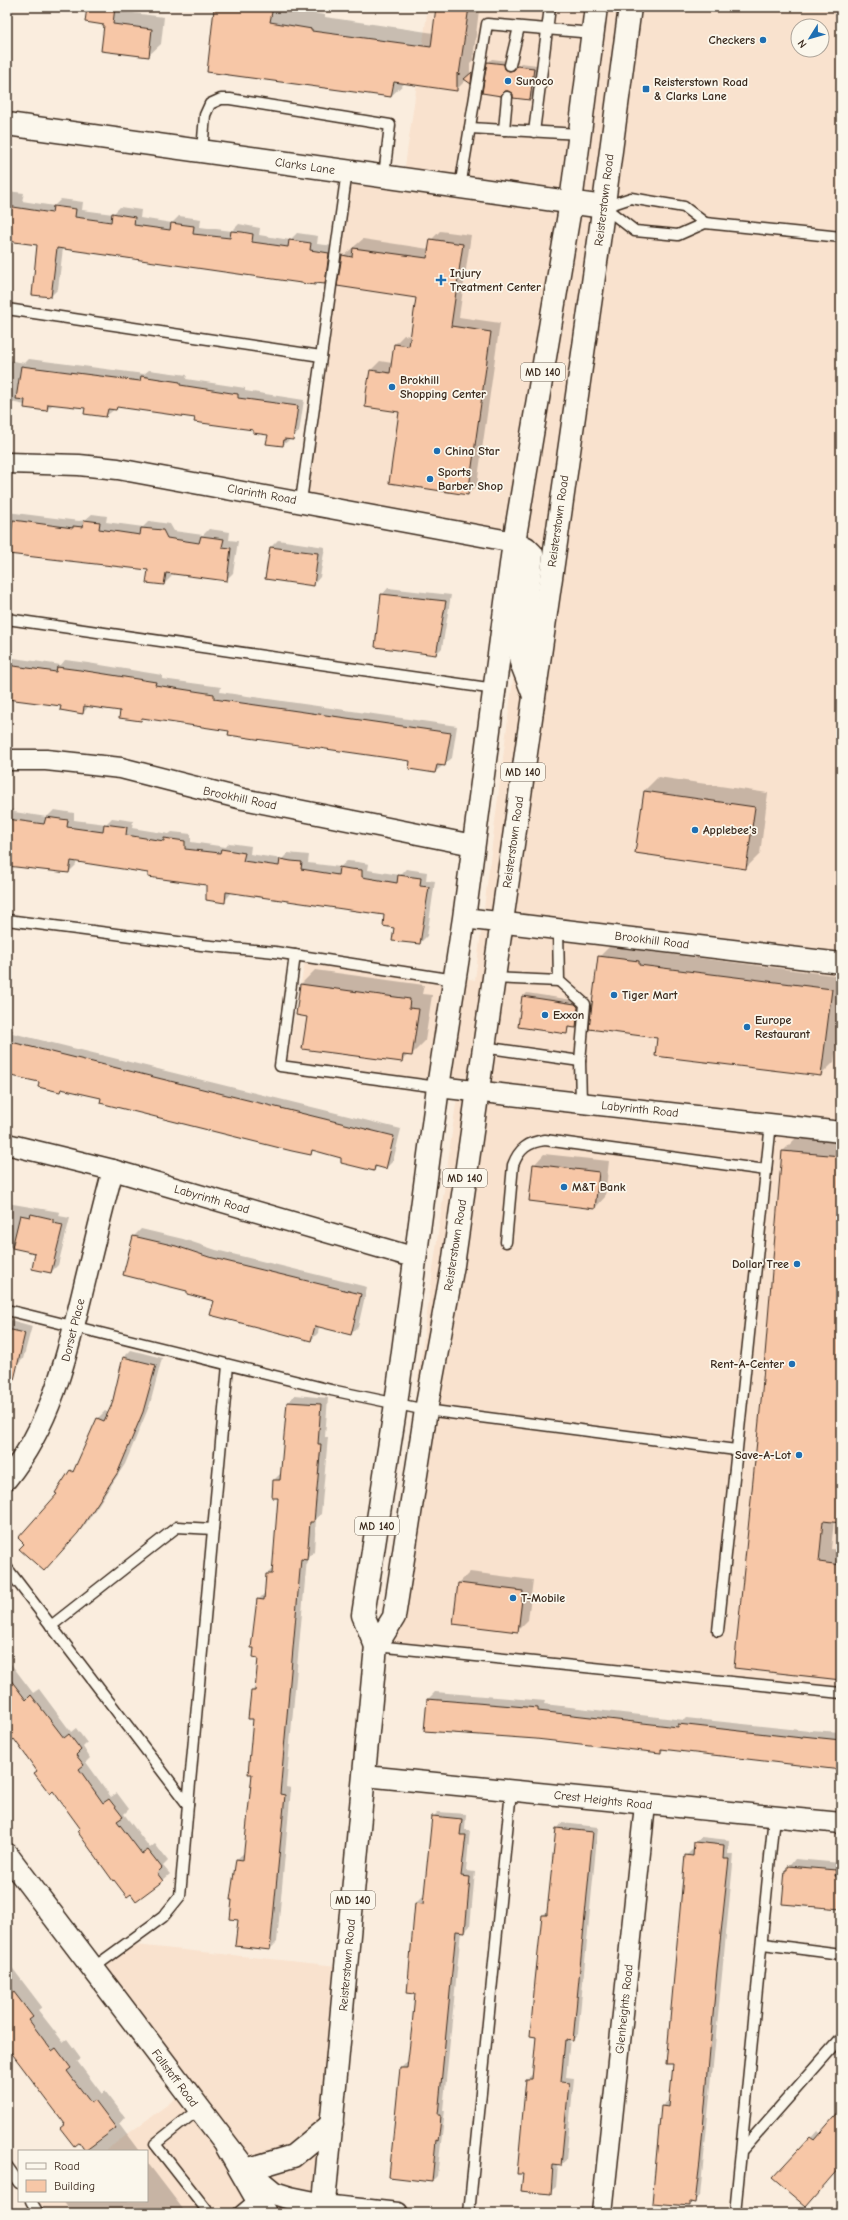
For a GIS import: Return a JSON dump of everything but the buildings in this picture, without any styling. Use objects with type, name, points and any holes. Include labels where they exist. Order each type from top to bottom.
[{"type":"main road","name":"Reisterstown Road","points":[[376,1646],[363,1615],[396,1404],[438,1087],[464,918],[514,542],[571,202],[596,7]]},
{"type":"main road","name":"Reisterstown Road","points":[[324,2209],[376,1646],[394,1617],[426,1410],[453,1264],[604,207],[630,7]]},
{"type":"main road","name":"Clarks Lane","points":[[7,124],[604,207]]},
{"type":"main road","points":[[514,542],[526,548],[532,554],[520,654],[521,662],[534,694]]},
{"type":"main road","name":"Fallstaff Road","points":[[7,1855],[227,2147],[246,2170],[274,2193],[324,2209]]},
{"type":"main road","points":[[246,2170],[293,2156],[332,2124]]},
{"type":"main road","points":[[227,2147],[261,2205]]},
{"type":"street","name":"Clarinth Road","points":[[7,463],[79,464],[118,469],[301,501],[514,542]]},
{"type":"street","name":"Brookhill Road","points":[[7,760],[46,760],[121,768],[242,799],[473,844]]},
{"type":"street","name":"Brookhill Road","points":[[464,918],[841,963]]},
{"type":"street","name":"Labyrinth Road","points":[[438,1087],[841,1132]]},
{"type":"street","name":"Labyrinth Road","points":[[7,1144],[112,1170],[416,1258]]},
{"type":"street","name":"Dorset Place","points":[[7,1479],[28,1448],[48,1411],[62,1376],[112,1170]]},
{"type":"street","name":"Crest Heights Road","points":[[365,1776],[645,1805],[841,1823]]},
{"type":"street","name":"Glenheights Road","points":[[602,2213],[645,1805]]},
{"type":"street","name":"Fallstaff Road","points":[[324,2209],[398,2213]]},
{"type":"lane","points":[[534,132],[550,7]]},
{"type":"lane","points":[[460,187],[487,24],[593,33]]},
{"type":"lane","points":[[510,65],[520,27]]},
{"type":"lane","points":[[504,130],[507,97]]},
{"type":"lane","points":[[202,151],[205,115],[210,104],[221,99],[230,99],[390,125],[384,176]]},
{"type":"lane","points":[[470,128],[580,134]]},
{"type":"lane","points":[[301,501],[347,171]]},
{"type":"lane","points":[[604,207],[631,198],[684,207],[705,223]]},
{"type":"lane","points":[[604,207],[635,231],[678,235],[705,223],[841,236]]},
{"type":"lane","points":[[7,309],[321,356]]},
{"type":"lane","points":[[7,619],[495,688]]},
{"type":"lane","points":[[7,920],[201,945],[295,955],[454,980]]},
{"type":"lane","points":[[558,929],[559,981]]},
{"type":"lane","points":[[295,955],[280,1066],[438,1087]]},
{"type":"lane","points":[[493,978],[559,981],[585,1004],[580,1060],[581,1102]]},
{"type":"lane","points":[[483,1047],[580,1060]]},
{"type":"lane","points":[[718,1631],[771,1123]]},
{"type":"lane","points":[[506,1242],[513,1166],[516,1156],[524,1146],[534,1142],[545,1140],[766,1170]]},
{"type":"lane","points":[[7,1310],[228,1364],[426,1410],[736,1450]]},
{"type":"lane","points":[[93,1968],[163,1917],[180,1896],[228,1364]]},
{"type":"lane","points":[[51,1626],[178,1527],[213,1529]]},
{"type":"lane","points":[[7,1568],[188,1805]]},
{"type":"lane","points":[[376,1646],[841,1693]]},
{"type":"lane","points":[[470,2213],[511,1791]]},
{"type":"lane","points":[[735,2213],[763,1944],[774,1816]]},
{"type":"lane","points":[[763,1944],[841,1954]]},
{"type":"lane","points":[[742,2148],[841,2038]]},
{"type":"lane","points":[[199,2109],[155,2144],[209,2213]]},
{"type":"lane","points":[[7,2166],[18,2182]]},
{"type":"lane","points":[[32,2202],[38,2213]]},
{"type":"lane","points":[[238,2213],[261,2205]]},
{"type":"shaded area","points":[[428,7],[841,7],[841,1692],[381,1647],[457,1096],[284,1074],[305,962],[454,976],[475,980],[531,536],[300,503],[348,172],[403,180]]},
{"type":"shaded area","points":[[125,1944],[347,1967],[326,2213],[38,2213],[33,2204],[36,2202],[148,2202],[148,2150],[106,2150],[187,2090],[96,1968]]},
{"type":"place","name":"Checkers","points":[[763,40]]},
{"type":"place","name":"Sunoco","points":[[508,81]]},
{"type":"place","name":"Reisterstown Road & Clarks Lane","points":[[646,89]]},
{"type":"place","name":"Injury Treatment Center","points":[[441,280]]},
{"type":"place","name":"Brokhill Shopping Center","points":[[392,387]]},
{"type":"place","name":"China Star","points":[[437,451]]},
{"type":"place","name":"Sports Barber Shop","points":[[430,479]]},
{"type":"place","name":"Applebee's","points":[[695,830]]},
{"type":"place","name":"Tiger Mart","points":[[614,995]]},
{"type":"place","name":"Exxon","points":[[545,1015]]},
{"type":"place","name":"Europe Restaurant","points":[[747,1027]]},
{"type":"place","name":"M&T Bank","points":[[564,1187]]},
{"type":"place","name":"Dollar Tree","points":[[797,1264]]},
{"type":"place","name":"Rent-A-Center","points":[[792,1364]]},
{"type":"place","name":"Save-A-Lot","points":[[799,1455]]},
{"type":"place","name":"T-Mobile","points":[[513,1598]]}]
